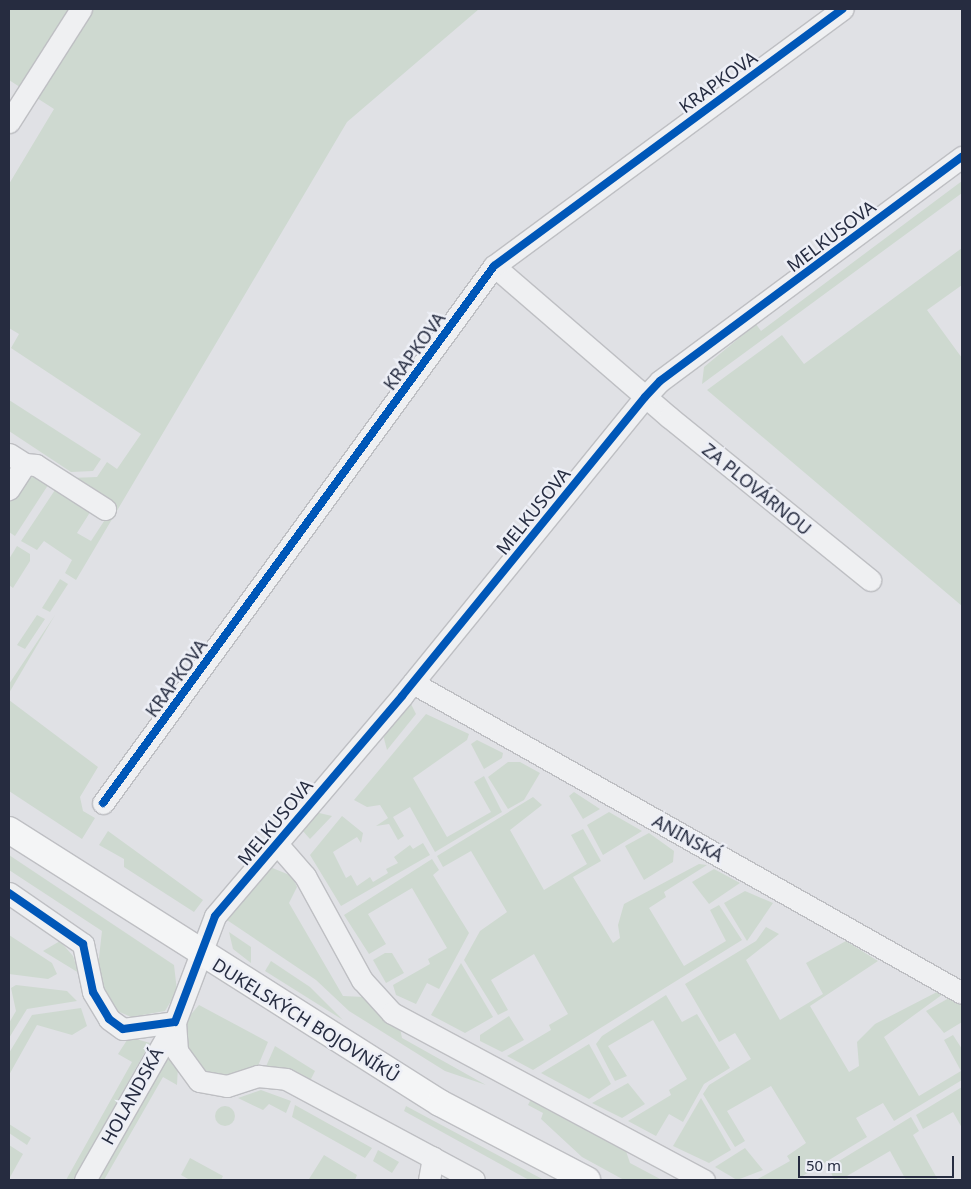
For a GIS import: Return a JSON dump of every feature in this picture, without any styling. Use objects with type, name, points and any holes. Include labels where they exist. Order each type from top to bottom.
[{"type":"main road","name":"DUKELSKÝCH BOJOVNÍKŮ","points":[[9,830],[202,956],[440,1103],[587,1180]]},
{"type":"street","points":[[9,122],[80,9]]},
{"type":"street","name":"KRAPKOVA","points":[[103,803],[494,266],[843,9]]},
{"type":"street","name":"MELKUSOVA","points":[[202,956],[215,916],[413,683],[660,381],[962,157]]},
{"type":"street","name":"ZA PLOVÁRNOU","points":[[494,266],[646,397],[870,580]]},
{"type":"street","points":[[9,489],[17,459],[36,465],[105,509]]},
{"type":"street","name":"ANINSKÁ","points":[[413,683],[962,993]]},
{"type":"street","points":[[277,844],[305,876],[362,980],[392,1013],[704,1180]]},
{"type":"street","points":[[9,892],[83,944],[93,992],[109,1019],[123,1029],[175,1022],[177,1051],[200,1081],[227,1086],[258,1076],[286,1079],[474,1180]]},
{"type":"street","name":"HOLANDSKÁ","points":[[85,1180],[175,1022],[202,956]]},
{"type":"street","points":[[430,1180],[433,1157]]},
{"type":"shaded area","points":[[9,9],[479,9],[347,122],[76,580],[65,573],[72,560],[44,541],[37,550],[21,541],[59,484],[94,506],[77,533],[91,541],[114,506],[71,478],[97,477],[107,462],[117,469],[141,434],[11,348],[19,334],[9,328],[9,184],[54,109],[9,80]]},
{"type":"shaded area","points":[[962,181],[962,193],[702,384],[704,367],[756,324],[761,331]]},
{"type":"shaded area","points":[[962,248],[962,285],[927,310],[962,358],[962,606],[707,390],[782,335],[804,364]]},
{"type":"shaded area","points":[[9,400],[101,459],[93,471],[71,472],[9,431]]},
{"type":"shaded area","points":[[34,474],[52,479],[15,536],[9,532],[9,503]]},
{"type":"shaded area","points":[[17,546],[30,554],[30,561],[13,588],[9,585],[9,559]]},
{"type":"shaded area","points":[[60,579],[68,584],[50,612],[42,608]]},
{"type":"shaded area","points":[[37,615],[45,619],[25,649],[17,645]]},
{"type":"shaded area","points":[[55,615],[9,693],[9,684]]},
{"type":"shaded area","points":[[9,700],[98,767],[80,797],[83,811],[95,818],[82,839],[9,791]]},
{"type":"shaded area","points":[[404,704],[411,704],[416,714],[387,750],[382,731]]},
{"type":"shaded area","points":[[426,714],[469,734],[467,740],[413,778],[447,837],[491,812],[474,782],[484,776],[502,812],[435,852],[410,807],[393,817],[404,836],[398,840],[389,824],[376,826],[388,818],[380,805],[367,807],[354,800]]},
{"type":"shaded area","points":[[477,740],[503,753],[502,758],[484,769],[471,744]]},
{"type":"shaded area","points":[[508,762],[520,762],[540,773],[524,800],[508,809],[488,777]]},
{"type":"shaded area","points":[[574,792],[600,809],[583,819],[569,796]]},
{"type":"shaded area","points":[[533,797],[542,805],[510,830],[544,890],[587,864],[571,835],[583,829],[601,861],[573,877],[613,943],[620,938],[618,925],[624,904],[699,864],[707,865],[664,892],[666,897],[649,908],[684,966],[726,941],[710,910],[719,905],[742,940],[533,1070],[507,1056],[551,1030],[549,1025],[568,1014],[534,954],[491,980],[508,1010],[498,1015],[464,960],[480,931],[507,912],[471,851],[443,867],[437,856]]},
{"type":"shaded area","points":[[315,812],[332,816],[310,839],[301,829]]},
{"type":"shaded area","points":[[609,812],[642,831],[603,855],[587,825]]},
{"type":"shaded area","points":[[342,816],[363,833],[361,843],[357,837],[333,852],[346,878],[351,875],[357,886],[370,877],[373,882],[388,873],[386,869],[398,863],[394,857],[410,845],[413,849],[423,843],[430,855],[341,906],[310,855]]},
{"type":"shaded area","points":[[108,831],[203,900],[194,912],[124,867],[124,859],[99,845]]},
{"type":"shaded area","points":[[649,833],[674,851],[673,862],[644,880],[625,846]]},
{"type":"shaded area","points":[[9,855],[174,965],[177,991],[165,1011],[131,1017],[113,1009],[103,994],[98,966],[102,931],[9,870]]},
{"type":"shaded area","points":[[432,859],[439,870],[433,875],[469,933],[439,989],[427,983],[416,1004],[396,995],[393,985],[430,964],[428,959],[447,948],[412,888],[368,914],[386,944],[369,954],[344,915]]},
{"type":"shaded area","points":[[270,867],[292,876],[297,887],[289,903],[343,996],[364,997],[400,1028],[402,1038],[486,1085],[445,1071],[349,1011],[316,980],[227,920]]},
{"type":"shaded area","points":[[714,869],[740,883],[709,904],[692,882]]},
{"type":"shaded area","points":[[745,891],[773,903],[747,941],[724,903]]},
{"type":"shaded area","points":[[766,927],[779,934],[746,960],[780,1020],[823,994],[806,963],[846,941],[878,961],[810,1006],[849,1072],[859,1066],[857,1042],[875,1024],[937,992],[943,994],[884,1037],[919,1096],[961,1071],[944,1040],[953,1035],[962,1049],[962,1080],[894,1121],[883,1103],[856,1118],[867,1137],[796,1180],[756,1180],[790,1161],[787,1156],[806,1143],[771,1086],[727,1111],[745,1141],[735,1147],[703,1094],[709,1085],[751,1059],[735,1033],[719,1042],[685,984],[756,941]]},
{"type":"shaded area","points":[[229,932],[251,947],[251,963],[233,949]]},
{"type":"shaded area","points":[[9,935],[52,963],[57,974],[48,979],[9,974]]},
{"type":"shaded area","points":[[60,941],[73,956],[79,973],[43,951]]},
{"type":"shaded area","points":[[385,953],[392,953],[404,973],[386,983],[373,960]]},
{"type":"shaded area","points":[[271,961],[310,987],[343,1020],[265,971]]},
{"type":"shaded area","points":[[461,963],[493,1017],[465,1033],[431,1015]]},
{"type":"shaded area","points":[[16,985],[67,991],[77,1001],[27,1009],[9,1038],[9,1023],[16,1011],[11,988]]},
{"type":"shaded area","points":[[666,995],[682,1022],[697,1014],[730,1068],[704,1084],[683,1122],[669,1114],[656,1136],[628,1121],[671,1095],[669,1090],[687,1079],[653,1020],[608,1046],[627,1076],[615,1081],[596,1044],[602,1036]]},
{"type":"shaded area","points":[[949,998],[962,1006],[962,1022],[944,1033],[926,1011]]},
{"type":"shaded area","points":[[199,1005],[268,1042],[255,1073],[223,1081],[192,1065],[183,1036],[186,1020]]},
{"type":"shaded area","points":[[81,1008],[87,1026],[72,1035],[37,1025],[9,1075],[9,1053],[32,1015]]},
{"type":"shaded area","points":[[509,1016],[524,1040],[502,1052],[480,1041],[480,1035]]},
{"type":"shaded area","points":[[129,1037],[150,1043],[73,1180],[66,1180],[132,1062],[118,1054]]},
{"type":"shaded area","points":[[589,1044],[611,1084],[589,1099],[541,1073]]},
{"type":"shaded area","points":[[172,1045],[178,1066],[177,1085],[163,1077],[104,1180],[96,1180]]},
{"type":"shaded area","points":[[275,1046],[315,1071],[308,1085],[264,1071]]},
{"type":"shaded area","points":[[628,1083],[645,1104],[622,1118],[592,1103]]},
{"type":"shaded area","points":[[962,1087],[962,1128],[953,1112],[923,1129],[916,1115]]},
{"type":"shaded area","points":[[261,1090],[291,1101],[286,1113],[269,1104],[263,1110],[238,1098]]},
{"type":"shaded area","points":[[701,1098],[731,1150],[709,1163],[673,1146]]},
{"type":"shaded area","points":[[531,1099],[626,1151],[630,1163],[662,1180],[624,1180],[582,1157],[541,1119],[543,1113],[528,1105]]},
{"type":"shaded area","points":[[295,1105],[372,1148],[365,1158],[292,1117]]},
{"type":"shaded area","points":[[225,1106],[232,1109],[235,1116],[232,1123],[225,1126],[218,1123],[215,1116],[218,1109]]},
{"type":"shaded area","points":[[406,1106],[544,1180],[529,1180],[404,1111]]},
{"type":"shaded area","points":[[911,1117],[919,1131],[913,1135],[938,1180],[906,1180],[890,1151],[847,1176],[848,1180],[834,1180],[829,1167]]},
{"type":"shaded area","points":[[9,1124],[31,1138],[27,1145],[9,1133]]},
{"type":"shaded area","points":[[9,1145],[23,1154],[9,1179]]},
{"type":"shaded area","points":[[745,1148],[763,1170],[737,1180],[715,1167]]},
{"type":"shaded area","points":[[378,1150],[399,1162],[392,1173],[373,1161]]},
{"type":"shaded area","points":[[324,1155],[357,1175],[355,1180],[309,1179]]},
{"type":"shaded area","points":[[190,1158],[223,1176],[221,1180],[190,1180],[181,1175]]},
{"type":"cycle path","points":[[103,803],[494,266],[843,9]]},
{"type":"cycle path","points":[[9,893],[83,944],[93,992],[109,1019],[123,1029],[175,1022],[215,916],[402,696],[645,397],[660,381],[962,157]]}]
